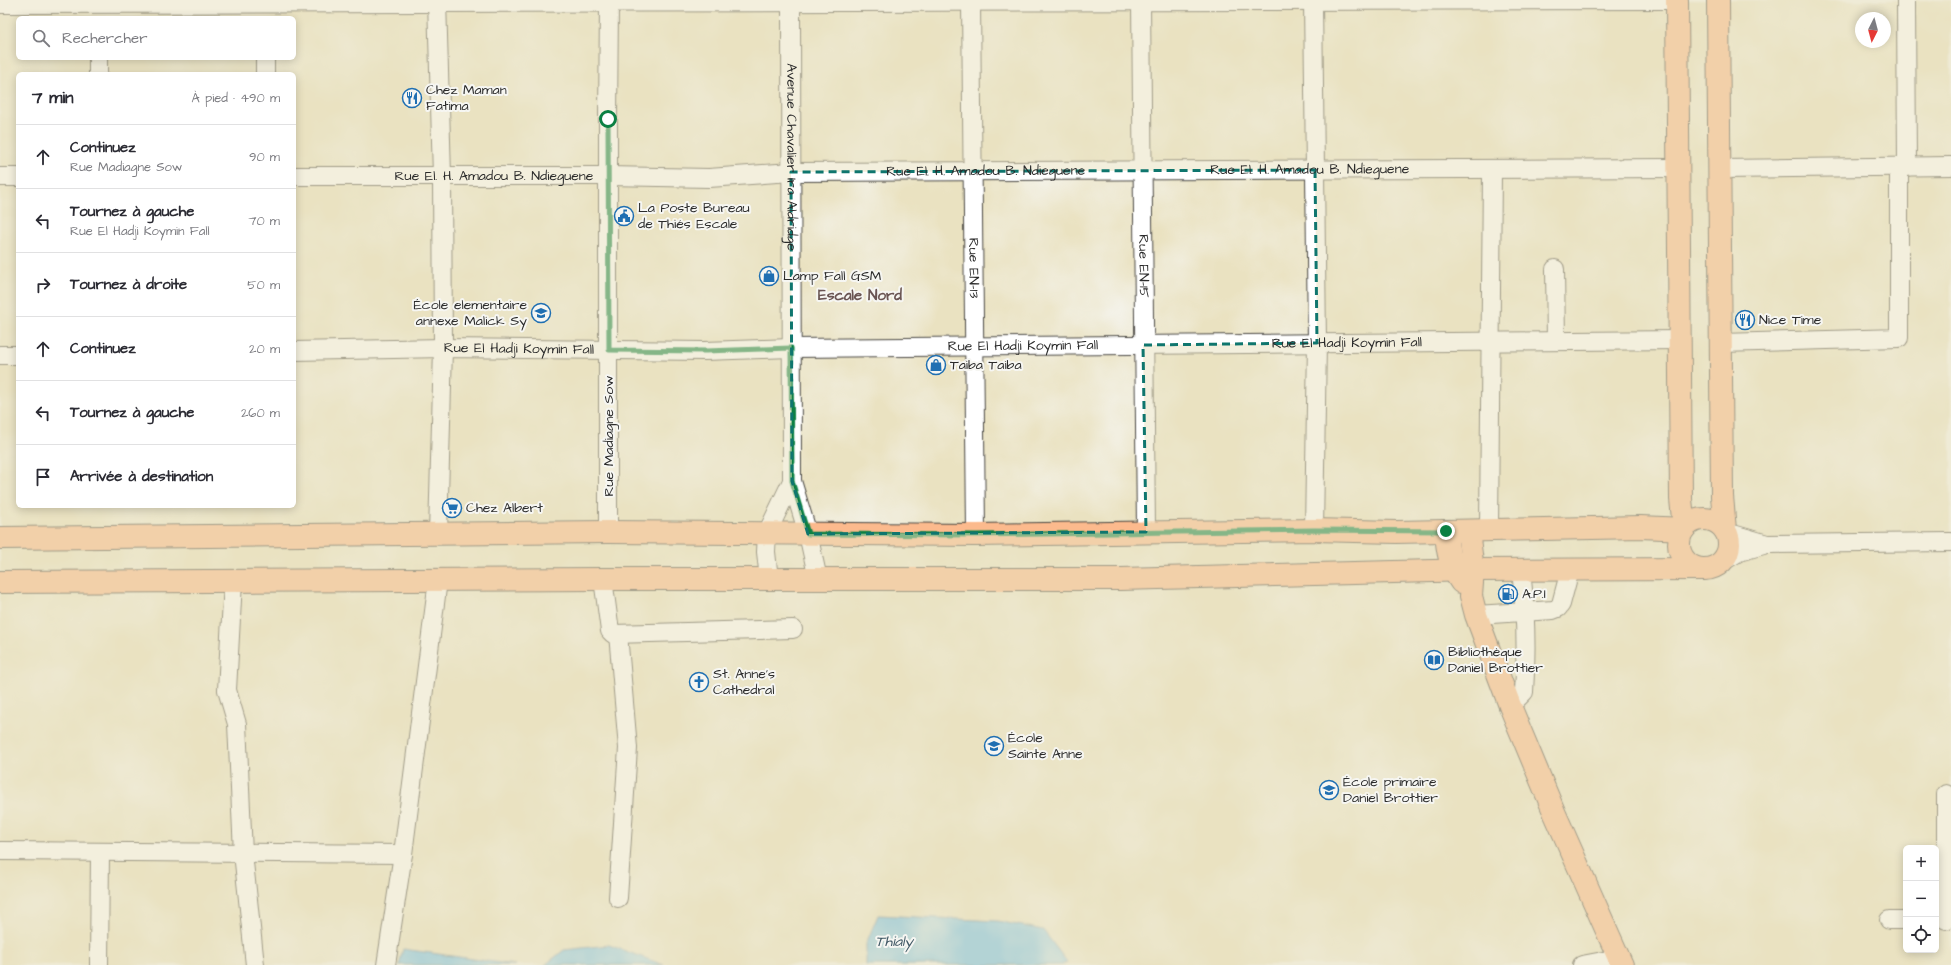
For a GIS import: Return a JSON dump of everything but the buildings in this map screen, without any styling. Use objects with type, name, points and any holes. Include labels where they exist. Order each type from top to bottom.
[{"type":"main road","points":[[1677,0],[1681,499],[1684,529]]},
{"type":"main road","points":[[0,582],[604,579],[1120,579],[1712,566],[1729,550],[1722,496],[1718,0]]},
{"type":"main road","points":[[1712,566],[1688,564],[1680,551],[1680,536],[1690,523],[1705,519],[1716,522],[1726,531]]},
{"type":"main road","points":[[0,538],[608,532],[976,535],[1314,530],[1446,531],[1641,527],[1684,529]]},
{"type":"main road","points":[[1463,571],[1478,530]]},
{"type":"main road","points":[[1446,531],[1447,547],[1463,571],[1510,706],[1555,814],[1620,962]]},
{"type":"street","points":[[1313,0],[1317,343],[1314,530]]},
{"type":"street","points":[[0,4],[99,7],[265,7],[437,1],[610,4],[791,1],[1672,0]]},
{"type":"street","points":[[1721,343],[1899,338],[1906,0]]},
{"type":"street","points":[[437,1],[442,176],[443,348],[438,534]]},
{"type":"street","name":"Avenue Chavalier Ira Aldridge","points":[[791,1],[792,481]]},
{"type":"street","name":"Rue EN-13","points":[[971,1],[976,535]]},
{"type":"street","name":"Rue EN-15","points":[[1141,1],[1143,345],[1146,532]]},
{"type":"street","name":"Rue Madiagne Sow","points":[[608,532],[608,176],[610,4]]},
{"type":"street","points":[[98,60],[98,72]]},
{"type":"street","points":[[265,60],[265,72]]},
{"type":"street","points":[[1720,169],[1951,166]]},
{"type":"street","name":"Rue El. H. Amadou B. Ndieguene","points":[[296,176],[608,176],[709,178],[791,172],[1678,168]]},
{"type":"street","points":[[1478,530],[1490,342],[1492,169]]},
{"type":"street","points":[[0,177],[16,177]]},
{"type":"street","points":[[1555,269],[1556,341]]},
{"type":"street","name":"Rue El Hadji Koymin Fall","points":[[296,351],[443,348],[706,351],[791,348],[1680,340]]},
{"type":"street","points":[[0,355],[16,355]]},
{"type":"street","points":[[769,579],[766,552],[767,533],[792,481]]},
{"type":"street","points":[[792,481],[808,534],[818,579]]},
{"type":"street","points":[[1726,531],[1767,544]]},
{"type":"street","points":[[1712,566],[1739,552],[1767,544],[1951,542]]},
{"type":"street","points":[[1510,706],[1524,692],[1527,640],[1526,612],[1521,570]]},
{"type":"street","points":[[1474,606],[1526,612],[1553,610],[1558,608],[1561,604],[1570,570]]},
{"type":"street","points":[[604,579],[610,631],[613,634],[793,629]]},
{"type":"street","points":[[386,965],[438,580]]},
{"type":"street","points":[[233,582],[227,690],[237,724],[243,853],[255,965]]},
{"type":"street","points":[[618,634],[628,748],[618,898]]},
{"type":"street","points":[[1944,920],[1946,794]]},
{"type":"street","points":[[0,851],[402,854]]},
{"type":"street","points":[[99,965],[100,852]]},
{"type":"street","points":[[1582,965],[1620,962]]},
{"type":"highlighted area","points":[[1315,170],[1317,343],[1143,345],[1146,532],[808,534],[792,481],[791,172]]},
{"type":"water","name":"Thialy","points":[[878,915],[997,921],[1043,930],[1067,962],[1062,965],[866,965],[866,944]]},
{"type":"water","points":[[609,945],[664,965],[545,965],[564,950]]},
{"type":"water","points":[[403,949],[515,965],[399,965]]},
{"type":"place","name":"Chez Maman Fatima","points":[[412,98]]},
{"type":"place","name":"La Poste Bureau de Thiés Escale","points":[[624,216]]},
{"type":"place","name":"Lamp Fall GSM","points":[[769,276]]},
{"type":"place","name":"École elementaire annexe Malick Sy","points":[[541,313]]},
{"type":"place","name":"Nice Time","points":[[1745,320]]},
{"type":"place","name":"Taiba Taiba","points":[[936,365]]},
{"type":"place","name":"Chez Albert","points":[[452,508]]},
{"type":"place","name":"A.P.I","points":[[1508,594]]},
{"type":"place","name":"Bibliothèque Daniel Brottier","points":[[1434,660]]},
{"type":"place","name":"St. Anne's Cathedral","points":[[699,682]]},
{"type":"place","name":"École Sainte Anne","points":[[994,746]]},
{"type":"place","name":"École primaire Daniel Brottier","points":[[1329,790]]},
{"type":"district","name":"Escale Nord","points":[[860,295]]},
{"type":"route","points":[[608,119],[609,350],[706,351],[791,348],[792,481],[808,534],[976,535],[1314,530],[1396,532],[1446,531]]}]
